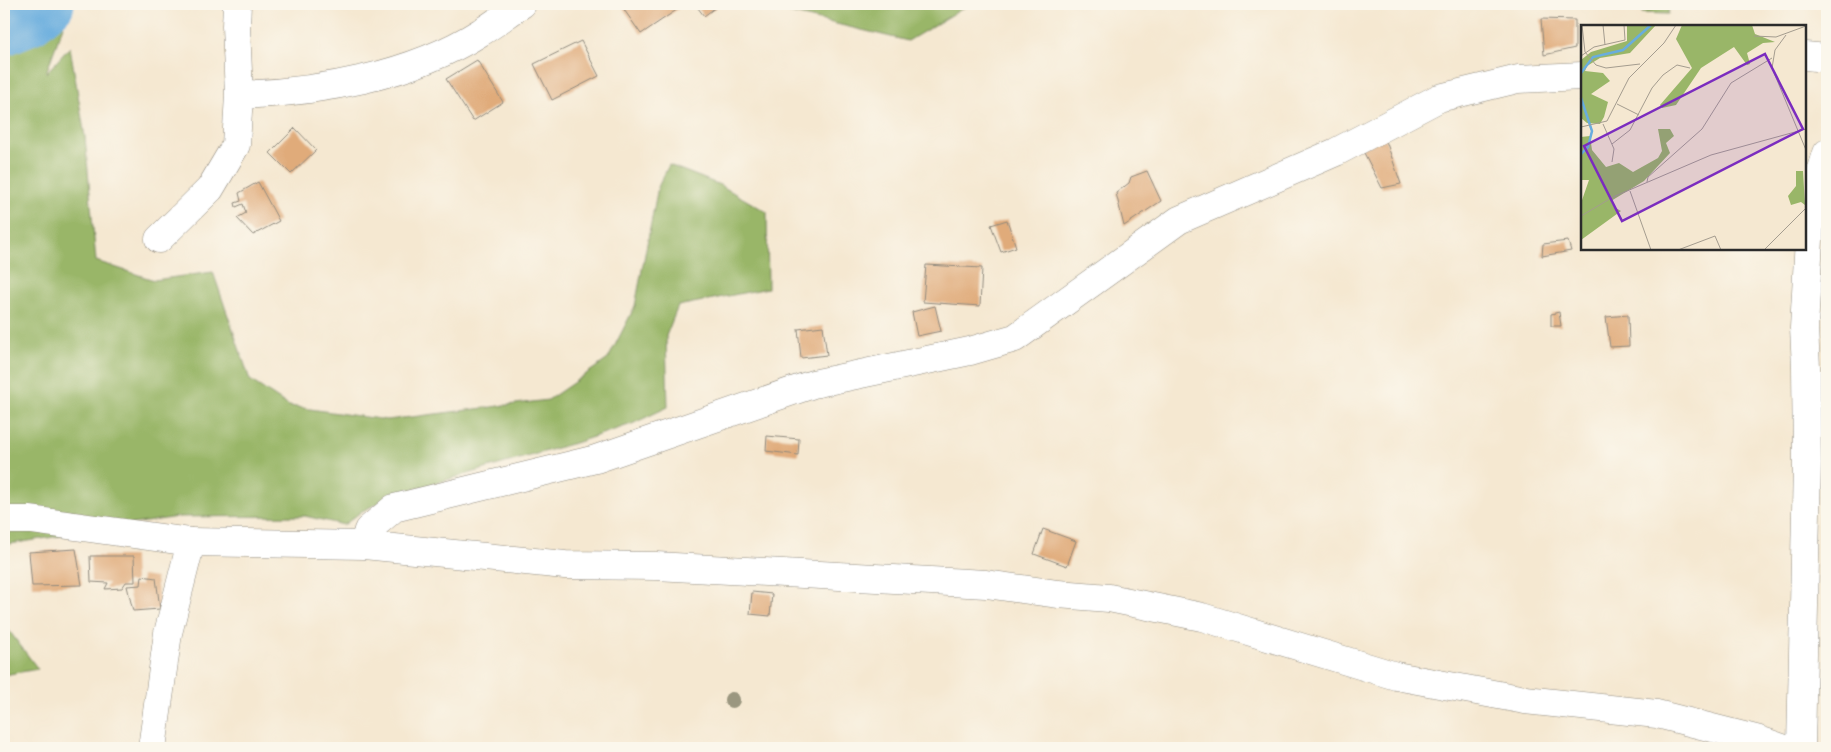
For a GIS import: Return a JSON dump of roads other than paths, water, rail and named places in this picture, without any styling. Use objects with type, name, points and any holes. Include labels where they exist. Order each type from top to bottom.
[{"type":"street","points":[[159,239],[210,189],[236,145],[239,95],[237,4]]},
{"type":"street","points":[[239,95],[271,94],[325,87],[378,76],[441,53],[480,33],[522,4]]},
{"type":"street","points":[[1806,56],[1827,58]]},
{"type":"street","points":[[364,546],[368,530],[394,508],[596,459],[813,384],[970,351],[1015,338],[1179,220],[1336,152],[1439,98],[1518,79],[1581,76]]},
{"type":"street","points":[[1801,748],[1807,464],[1804,328],[1811,204],[1827,153]]},
{"type":"street","points":[[4,520],[31,520],[191,542],[364,546],[566,565],[656,566],[986,584],[1058,594],[1110,598],[1202,618],[1396,676],[1525,700],[1657,714],[1756,739],[1782,748]]},
{"type":"street","points":[[152,748],[168,633],[191,542]]},
{"type":"waterway","points":[[4,31],[31,20],[50,4]]}]
